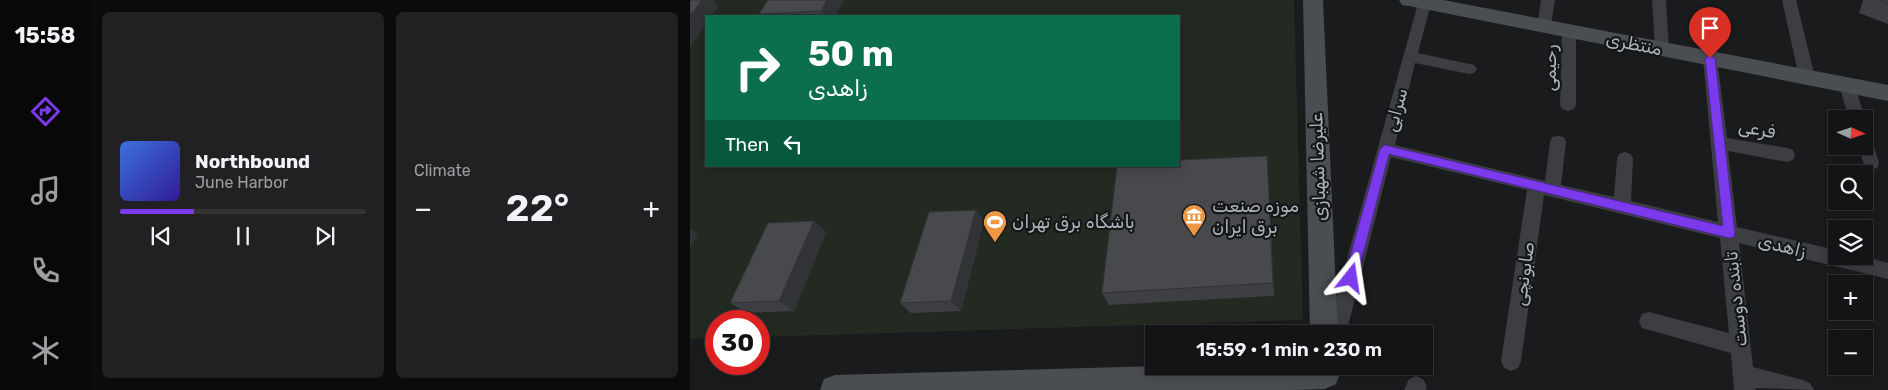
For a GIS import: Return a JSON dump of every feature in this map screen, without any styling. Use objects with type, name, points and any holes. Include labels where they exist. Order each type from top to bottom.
[{"type":"main road","name":"علیرضا شهبازی","points":[[1313,0],[1324,325]]},
{"type":"main road","name":"منتظری","points":[[1417,1],[1455,4],[1544,26],[1888,93]]},
{"type":"main road","points":[[835,390],[1139,387],[1310,375]]},
{"type":"street","points":[[1544,26],[1548,0]]},
{"type":"street","points":[[1659,0],[1662,49]]},
{"type":"street","points":[[1789,0],[1806,77]]},
{"type":"street","name":"سرابی","points":[[1338,325],[1410,57],[1417,1]]},
{"type":"street","name":"رحیمی","points":[[1568,106],[1569,31]]},
{"type":"street","points":[[1410,57],[1469,69]]},
{"type":"street","name":"تابنده دوست","points":[[1710,58],[1744,382]]},
{"type":"street","points":[[1847,85],[1855,110]]},
{"type":"street","name":"صابونچی","points":[[1511,361],[1544,188],[1558,142]]},
{"type":"street","name":"فرعی","points":[[1719,143],[1787,155]]},
{"type":"street","name":"زاهدی","points":[[1385,149],[1888,272]]},
{"type":"street","points":[[1869,155],[1871,163]]},
{"type":"street","points":[[1622,207],[1625,159]]},
{"type":"street","points":[[1649,321],[1740,346]]},
{"type":"street","points":[[1744,382],[1803,390]]},
{"type":"shaded area","name":"باشگاه برق تهران","points":[[690,0],[1294,0],[1303,320],[770,337],[770,310],[705,310],[705,338],[690,339]]},
{"type":"building","points":[[690,0],[702,0],[690,16]]},
{"type":"building","points":[[768,0],[827,0],[821,11],[759,14]]},
{"type":"building","name":"موزه صنعت برق ایران","points":[[1267,156],[1273,283],[1102,293],[1117,167],[1180,167],[1180,160]]},
{"type":"building","points":[[976,210],[951,301],[900,303],[929,212]]},
{"type":"building","points":[[814,221],[779,301],[730,303],[768,223]]},
{"type":"place","name":"موزه صنعت برق ایران","points":[[1194,237]]},
{"type":"place","name":"باشگاه برق تهران","points":[[995,243]]},
{"type":"route","points":[[1351,278],[1385,149],[1729,233],[1710,58]]}]
